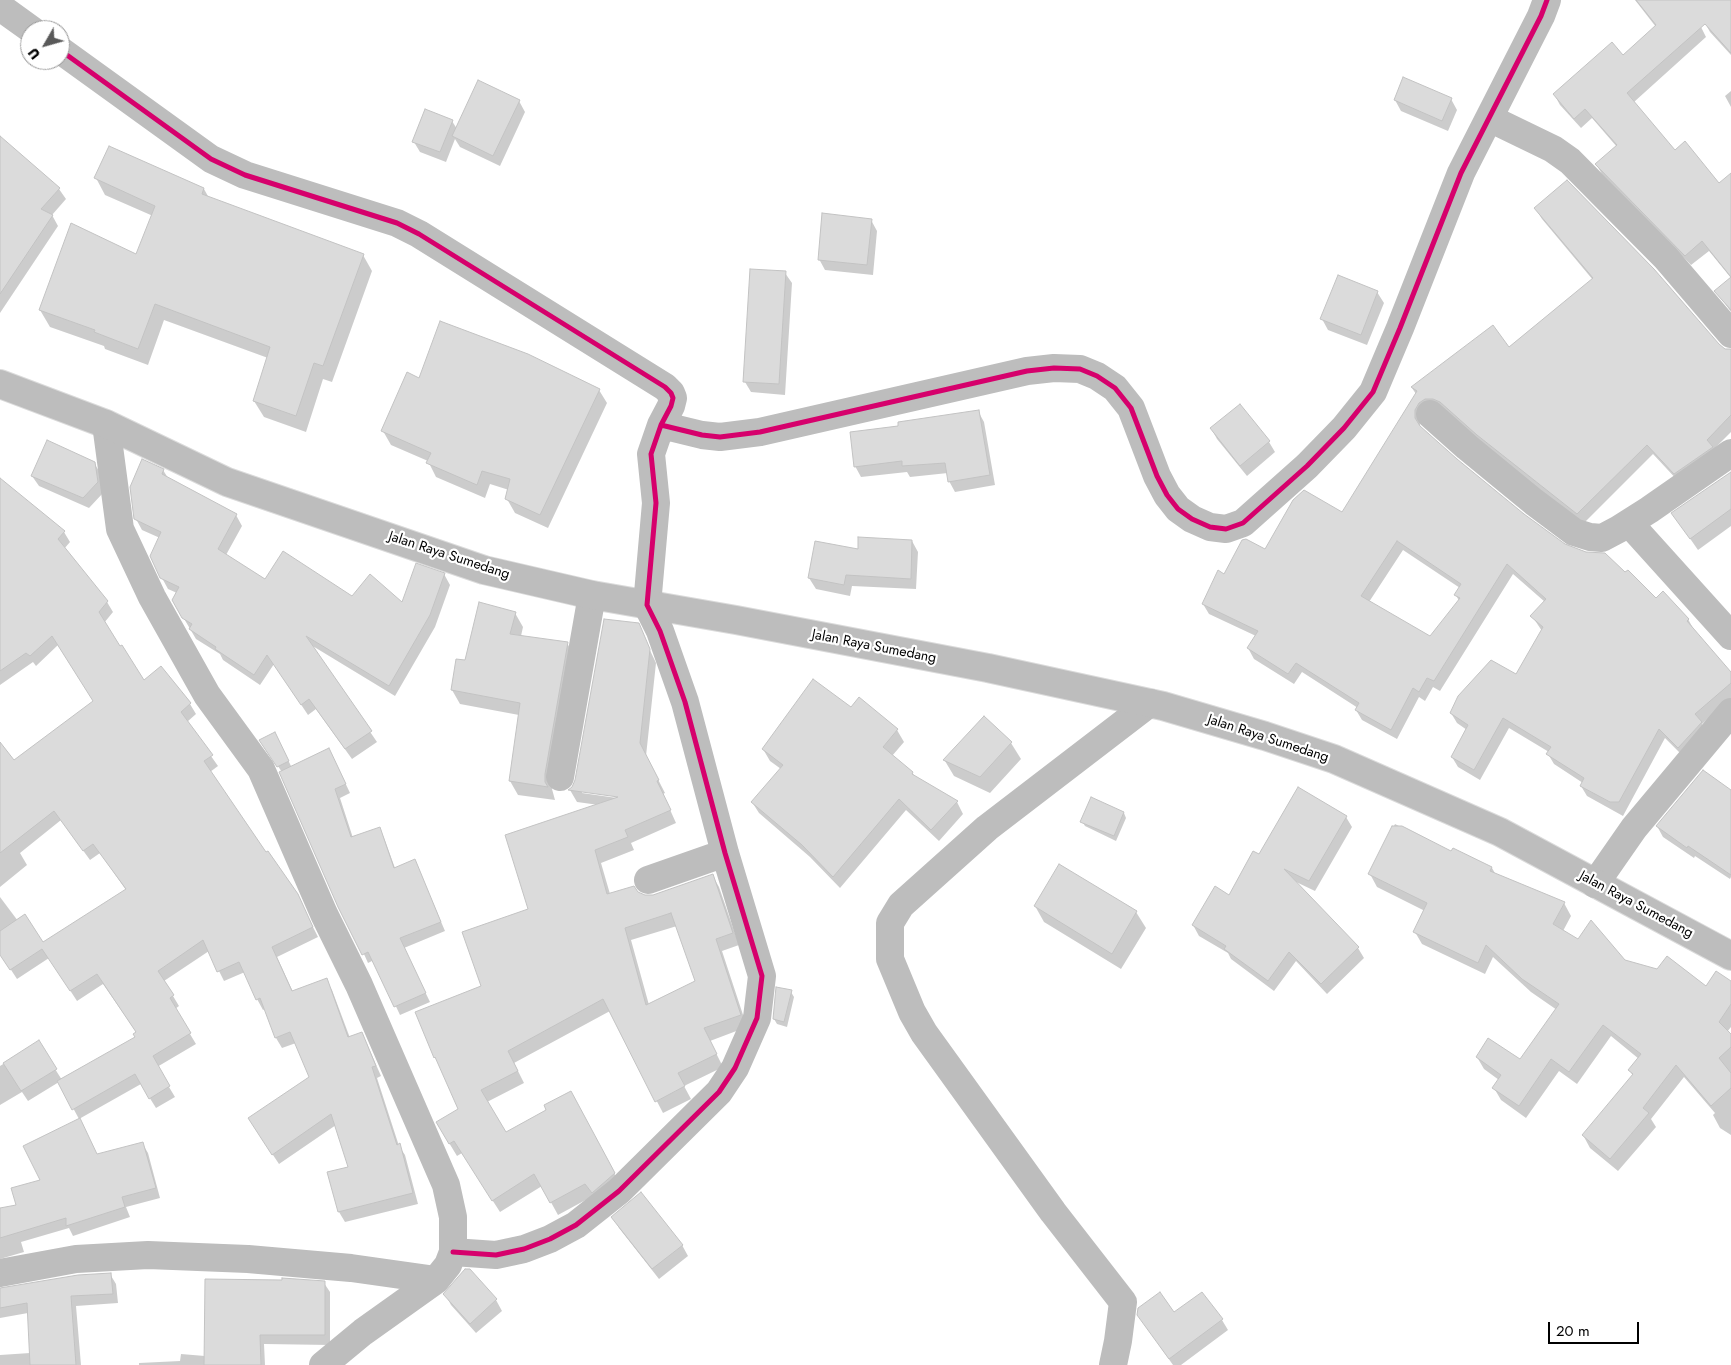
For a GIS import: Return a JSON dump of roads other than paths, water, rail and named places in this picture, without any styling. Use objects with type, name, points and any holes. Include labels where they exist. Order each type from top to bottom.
[{"type":"main road","points":[[661,425],[702,435],[720,437],[760,432],[1027,371],[1054,368],[1080,369],[1097,376],[1115,388],[1131,408],[1156,476],[1178,509],[1192,519],[1210,527],[1226,529],[1243,523],[1307,466],[1344,428],[1373,392],[1461,173],[1541,16],[1547,0]]},
{"type":"main road","points":[[0,6],[20,21]]},
{"type":"main road","points":[[70,57],[210,159],[245,176],[397,223],[419,234],[657,382],[672,394],[673,398],[651,454],[656,503],[660,631],[685,702],[725,853],[762,976],[757,1018],[735,1068],[719,1092],[626,1185],[576,1225],[550,1239],[524,1249],[496,1255],[453,1252]]},
{"type":"main road","points":[[1489,118],[1553,148],[1570,161],[1666,258],[1731,334]]},
{"type":"main road","name":"Jalan Raya Sumedang","points":[[0,384],[106,424],[227,482],[484,570],[592,595],[736,620],[988,668],[1150,703],[1255,733],[1334,759],[1500,832],[1731,956]]},
{"type":"main road","points":[[1430,414],[1501,475],[1574,532],[1590,538],[1602,538],[1629,523],[1731,453]]},
{"type":"main road","points":[[106,424],[120,529],[152,597],[208,695],[261,769],[324,914],[359,985],[446,1185],[453,1216],[453,1252],[448,1265],[436,1280],[363,1332],[323,1365]]},
{"type":"main road","points":[[1629,523],[1731,636]]},
{"type":"main road","points":[[560,777],[592,595]]},
{"type":"main road","points":[[1115,1353],[1123,1302],[1053,1212],[924,1034],[908,1004],[890,959],[890,923],[901,905],[987,828],[1150,703]]},
{"type":"main road","points":[[1595,884],[1634,828],[1730,712]]},
{"type":"main road","points":[[648,880],[725,853]]},
{"type":"main road","points":[[0,1273],[76,1259],[148,1255],[248,1259],[351,1268],[436,1280]]}]
